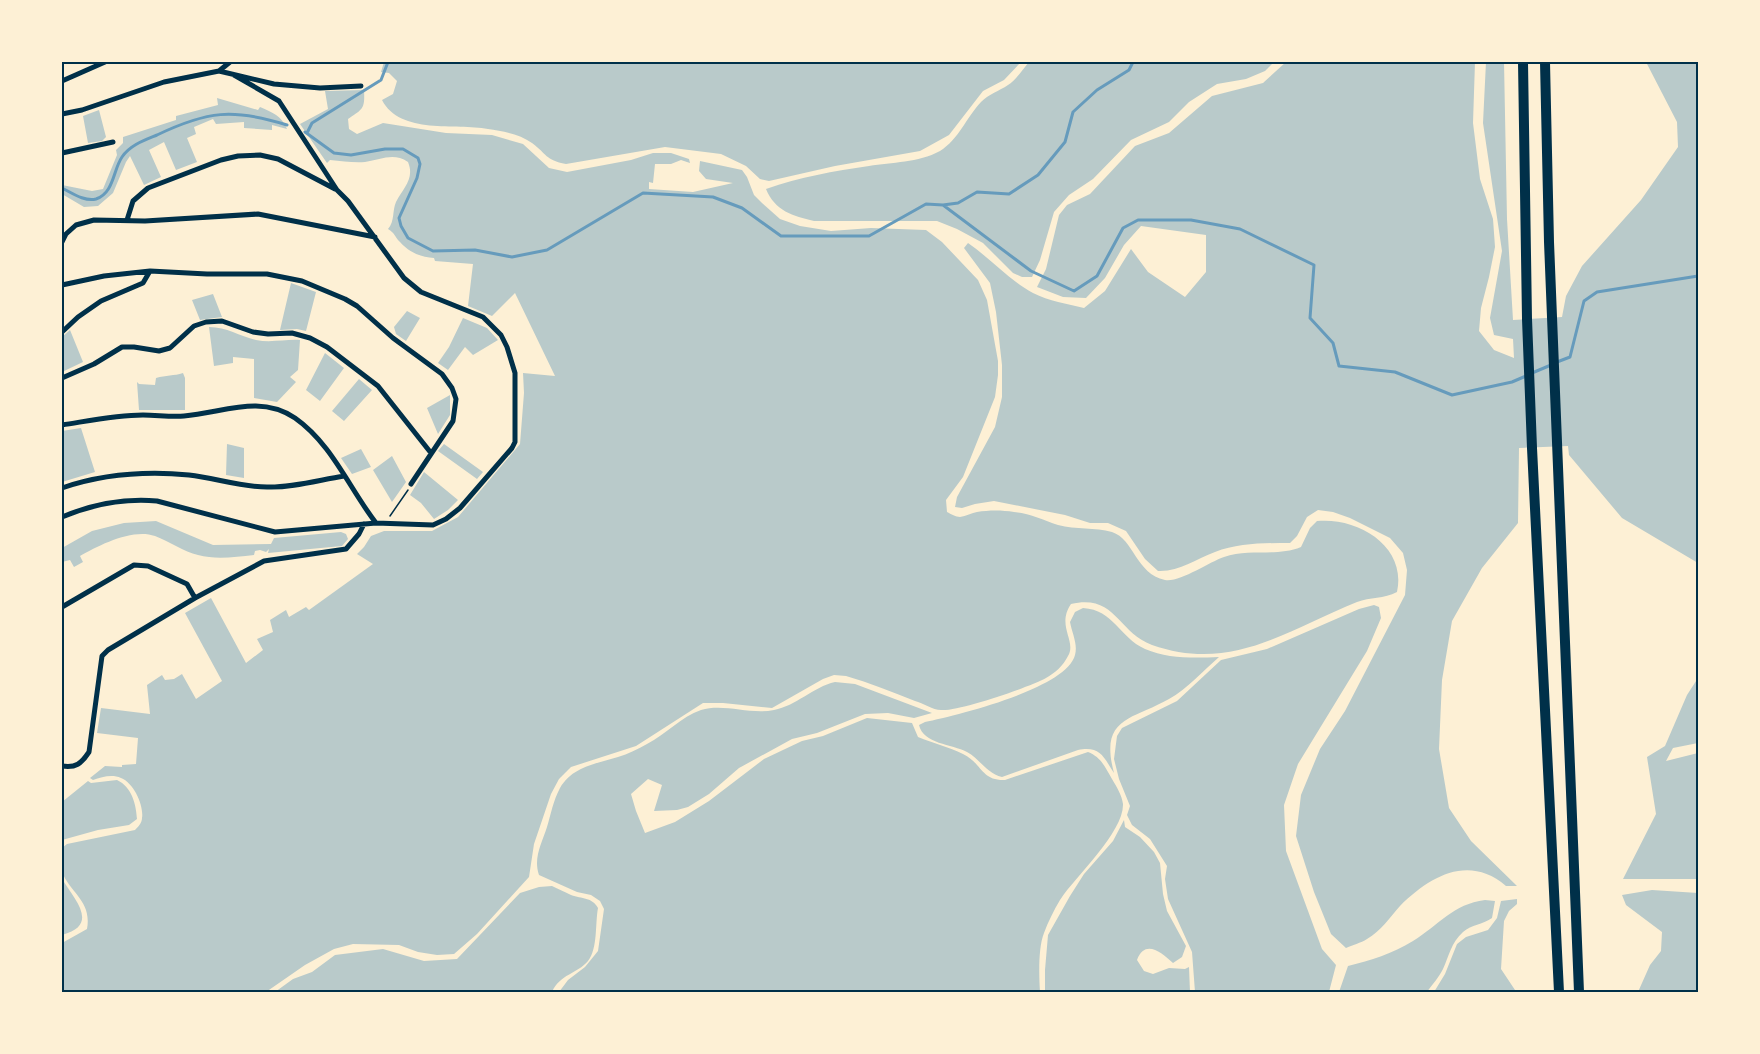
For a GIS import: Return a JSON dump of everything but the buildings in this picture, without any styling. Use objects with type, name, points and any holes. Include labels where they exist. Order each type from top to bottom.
[{"type":"highway","points":[[1523,62],[1527,319],[1559,993]]},
{"type":"highway","points":[[1545,62],[1552,318],[1579,993]]},
{"type":"street","points":[[62,81],[105,62]]},
{"type":"street","points":[[219,71],[230,62]]},
{"type":"street","points":[[62,114],[82,110],[164,82],[219,71],[274,84],[309,87],[361,86]]},
{"type":"street","points":[[62,517],[112,501],[137,499],[157,501],[275,532],[376,523],[425,526],[446,519],[460,508],[512,448],[517,436],[515,373],[511,356],[501,335],[483,317],[421,292],[404,278],[348,201],[337,190],[279,101],[234,75]]},
{"type":"street","points":[[62,153],[113,142]]},
{"type":"street","points":[[127,219],[133,201],[148,188],[221,160],[238,156],[260,155],[278,159],[337,190]]},
{"type":"street","points":[[62,242],[66,234],[76,225],[94,220],[145,221],[258,214],[375,237]]},
{"type":"street","points":[[62,285],[104,276],[150,271],[267,274],[287,277],[345,299],[357,306],[393,338],[442,374],[452,388],[456,399],[453,421],[411,484]]},
{"type":"street","points":[[62,332],[101,301],[143,284],[150,271]]},
{"type":"street","points":[[62,378],[94,364],[122,347],[159,351],[170,348],[194,326],[206,322],[222,321],[253,332],[268,334],[292,333],[327,346],[378,386],[431,453]]},
{"type":"street","points":[[62,426],[123,416],[186,416],[238,406],[270,407],[284,412],[303,425],[332,456],[376,523]]},
{"type":"street","points":[[62,488],[90,479],[123,475],[189,475],[267,487],[344,476]]},
{"type":"street","points":[[62,766],[77,766],[83,762],[89,752],[102,656],[108,650],[195,598],[264,561],[346,549],[364,524]]},
{"type":"street","points":[[62,607],[134,565],[148,566],[187,584],[195,598]]},
{"type":"path","points":[[390,515],[411,484]]},
{"type":"shaded area","points":[[384,62],[1021,62],[1004,80],[983,91],[949,135],[920,151],[835,166],[769,181],[760,179],[746,166],[721,154],[665,147],[566,164],[550,158],[527,140],[511,133],[475,127],[415,123],[390,111],[382,100],[393,94],[397,81],[389,73],[381,72]]},
{"type":"shaded area","points":[[1029,62],[1274,62],[1265,71],[1246,79],[1217,84],[1189,102],[1169,122],[1131,140],[1093,179],[1069,195],[1054,212],[1040,260],[1032,277],[1022,277],[1013,273],[983,243],[937,221],[814,221],[792,214],[774,203],[766,189],[830,172],[914,160],[932,155],[952,141],[981,102],[1011,83]]},
{"type":"shaded area","points":[[1286,62],[1475,62],[1473,123],[1480,179],[1493,219],[1495,247],[1481,308],[1479,331],[1494,350],[1514,358],[1513,339],[1494,335],[1490,318],[1502,251],[1483,123],[1486,62],[1504,62],[1507,219],[1513,320],[1562,317],[1566,296],[1582,266],[1641,200],[1678,147],[1677,122],[1646,62],[1698,62],[1698,563],[1622,518],[1569,455],[1568,446],[1519,448],[1518,523],[1482,568],[1452,621],[1442,680],[1439,749],[1449,808],[1471,841],[1517,886],[1506,886],[1492,876],[1478,871],[1464,870],[1450,873],[1437,878],[1412,895],[1372,936],[1346,948],[1331,934],[1314,892],[1296,836],[1301,795],[1320,749],[1345,711],[1405,595],[1407,570],[1403,553],[1390,538],[1350,518],[1318,510],[1307,517],[1297,536],[1290,543],[1242,545],[1215,552],[1180,567],[1158,571],[1145,559],[1126,531],[1108,523],[1090,523],[1065,515],[994,501],[962,508],[955,507],[957,497],[995,427],[1002,397],[1002,365],[990,283],[964,248],[968,243],[1033,293],[1084,308],[1105,291],[1131,249],[1148,272],[1185,297],[1206,272],[1206,235],[1141,226],[1124,245],[1105,278],[1086,298],[1063,297],[1037,287],[1046,269],[1059,215],[1067,205],[1090,194],[1135,146],[1169,133],[1212,96],[1263,83]]},
{"type":"shaded area","points":[[364,90],[362,108],[348,119],[349,129],[357,134],[383,123],[446,133],[492,135],[523,144],[549,168],[567,172],[631,160],[653,153],[671,153],[689,159],[690,163],[681,160],[671,164],[655,164],[653,183],[649,182],[649,189],[693,192],[733,183],[706,179],[699,171],[700,161],[742,170],[754,195],[762,203],[780,219],[800,226],[831,231],[871,228],[926,230],[942,242],[978,280],[987,300],[998,361],[995,397],[963,477],[946,500],[947,512],[960,517],[982,511],[1009,511],[1031,515],[1065,527],[1112,532],[1125,542],[1148,571],[1155,577],[1165,580],[1194,572],[1234,554],[1282,552],[1301,547],[1310,528],[1317,521],[1333,521],[1363,530],[1387,548],[1398,576],[1397,592],[1357,602],[1258,644],[1234,651],[1208,654],[1181,652],[1152,645],[1140,639],[1107,609],[1098,604],[1086,602],[1071,604],[1065,619],[1070,650],[1064,663],[1056,671],[1038,682],[1010,693],[949,710],[935,709],[864,682],[834,675],[772,708],[703,703],[636,746],[571,767],[559,779],[551,794],[534,844],[529,877],[477,934],[454,954],[437,955],[418,952],[399,945],[353,944],[334,949],[305,965],[266,992],[62,992],[62,943],[87,929],[88,919],[84,904],[62,872],[62,848],[67,844],[135,830],[142,820],[140,801],[126,781],[114,776],[93,780],[90,778],[105,766],[122,767],[122,765],[136,764],[138,738],[97,733],[101,708],[150,714],[147,685],[162,675],[165,680],[174,679],[182,674],[196,699],[222,681],[185,613],[211,598],[246,663],[263,650],[257,639],[273,632],[270,620],[286,610],[289,617],[306,607],[309,610],[373,564],[357,554],[371,536],[384,531],[432,531],[458,517],[520,444],[524,393],[523,373],[555,376],[515,293],[492,316],[468,306],[473,264],[435,261],[434,258],[416,254],[404,246],[388,229],[392,223],[396,202],[409,178],[408,162],[392,157],[361,162],[330,160],[327,163],[300,124],[328,109],[325,91]]},
{"type":"shaded area","points":[[217,98],[258,110],[260,107],[279,117],[287,129],[272,125],[272,130],[244,128],[244,122],[216,124],[213,119],[194,127],[196,134],[187,138],[197,162],[176,170],[164,142],[149,150],[161,177],[144,185],[130,156],[113,193],[98,206],[84,207],[62,194],[62,185],[92,191],[103,189],[117,155],[116,150],[123,143],[123,137],[176,120],[176,116],[218,105]]},
{"type":"shaded area","points":[[99,110],[106,137],[102,141],[88,143],[83,116]]},
{"type":"shaded area","points":[[291,283],[316,292],[306,331],[280,330]]},
{"type":"shaded area","points":[[213,294],[222,317],[200,320],[192,300]]},
{"type":"shaded area","points":[[407,311],[420,318],[406,341],[396,334],[394,327]]},
{"type":"shaded area","points":[[463,318],[487,328],[498,340],[473,355],[465,347],[448,370],[438,363],[449,347]]},
{"type":"shaded area","points":[[209,327],[222,328],[262,341],[300,340],[298,370],[290,377],[296,382],[277,402],[254,398],[254,359],[233,357],[233,363],[214,366]]},
{"type":"shaded area","points":[[70,330],[83,362],[62,372],[62,337]]},
{"type":"shaded area","points":[[325,353],[344,368],[320,401],[306,390]]},
{"type":"shaded area","points":[[183,373],[185,410],[139,410],[137,382],[155,385],[156,378]]},
{"type":"shaded area","points":[[359,379],[372,390],[344,421],[332,411]]},
{"type":"shaded area","points":[[450,395],[450,415],[438,434],[427,408]]},
{"type":"shaded area","points":[[81,428],[95,472],[62,482],[62,431]]},
{"type":"shaded area","points":[[227,444],[244,448],[244,478],[226,475]]},
{"type":"shaded area","points":[[444,444],[483,472],[477,479],[438,451]]},
{"type":"shaded area","points":[[361,449],[371,467],[352,474],[341,458]]},
{"type":"shaded area","points":[[392,456],[406,482],[392,502],[373,470]]},
{"type":"shaded area","points":[[424,472],[458,500],[434,519],[421,503],[410,495]]},
{"type":"shaded area","points":[[156,521],[213,545],[271,544],[274,538],[341,532],[346,534],[348,539],[342,546],[268,553],[269,549],[266,552],[255,551],[254,555],[219,558],[193,554],[155,536],[137,534],[116,539],[80,556],[83,562],[74,567],[70,560],[62,562],[62,548],[92,531],[124,523]]},
{"type":"shaded area","points":[[1374,605],[1379,607],[1381,618],[1367,651],[1298,764],[1284,805],[1286,851],[1322,949],[1336,965],[1329,992],[1195,992],[1192,952],[1168,899],[1165,879],[1167,866],[1150,839],[1132,825],[1127,815],[1130,806],[1114,759],[1117,736],[1122,728],[1177,701],[1221,660],[1267,649],[1359,609]]},
{"type":"shaded area","points":[[1083,608],[1102,614],[1136,644],[1145,649],[1163,655],[1181,657],[1219,657],[1176,695],[1122,723],[1115,731],[1111,741],[1114,773],[1100,754],[1085,749],[1002,777],[996,775],[967,752],[932,740],[922,731],[919,725],[925,722],[1009,699],[1052,679],[1067,667],[1075,655],[1070,622],[1075,612]]},
{"type":"shaded area","points":[[1698,678],[1698,743],[1673,748],[1666,761],[1698,753],[1698,879],[1623,879],[1656,814],[1647,757],[1665,746],[1687,695]]},
{"type":"shaded area","points":[[835,682],[855,684],[932,713],[914,718],[888,713],[865,714],[817,733],[792,739],[739,768],[709,794],[688,807],[677,810],[654,811],[662,785],[648,779],[631,794],[645,833],[675,822],[709,801],[764,759],[802,741],[823,736],[867,718],[912,723],[918,737],[963,754],[986,775],[997,780],[1005,780],[1088,752],[1102,763],[1119,791],[1123,804],[1121,815],[1108,840],[1067,890],[1049,920],[1041,946],[1040,992],[559,992],[598,951],[604,909],[600,901],[591,895],[577,892],[539,875],[537,869],[539,851],[556,798],[565,781],[578,770],[640,748],[701,710],[719,708],[774,710],[790,705],[819,688]]},
{"type":"shaded area","points":[[117,780],[130,791],[137,819],[129,825],[98,830],[62,840],[62,802],[88,781],[91,783]]},
{"type":"shaded area","points":[[1124,820],[1125,827],[1140,837],[1154,852],[1160,863],[1167,911],[1186,946],[1182,957],[1173,963],[1158,952],[1149,949],[1144,950],[1137,960],[1144,971],[1153,974],[1169,968],[1189,967],[1190,992],[1045,992],[1048,935],[1084,874],[1113,841]]},
{"type":"shaded area","points":[[62,879],[78,903],[82,918],[80,925],[73,931],[62,935]]},
{"type":"shaded area","points":[[552,886],[571,895],[590,900],[598,908],[595,943],[591,956],[584,965],[559,981],[552,992],[275,992],[293,979],[312,972],[335,955],[383,949],[424,961],[457,959],[520,893],[539,887]]},
{"type":"shaded area","points":[[1652,890],[1698,893],[1698,992],[1638,992],[1650,965],[1661,951],[1662,932],[1626,905],[1622,895]]},
{"type":"shaded area","points":[[1517,899],[1517,904],[1509,911],[1504,921],[1501,969],[1515,990],[1519,992],[1434,992],[1445,974],[1457,944],[1466,937],[1488,930],[1497,918],[1501,901]]},
{"type":"shaded area","points":[[1495,901],[1492,918],[1470,927],[1459,936],[1441,972],[1427,992],[1339,992],[1348,966],[1397,950],[1455,911],[1474,902]]},
{"type":"waterway","points":[[307,133],[312,123],[381,80],[388,62]]},
{"type":"waterway","points":[[943,205],[958,203],[977,192],[1009,194],[1038,175],[1065,142],[1073,112],[1097,90],[1129,70],[1133,62]]},
{"type":"waterway","points":[[62,188],[87,199],[92,200],[102,196],[110,187],[119,162],[129,149],[191,121],[235,114],[287,125]]},
{"type":"waterway","points":[[305,132],[334,153],[351,155],[385,149],[403,149],[418,158],[420,164],[417,178],[399,218],[408,238],[433,251],[475,250],[512,257],[547,250],[643,193],[713,197],[742,208],[781,236],[869,236],[926,204],[943,205],[1031,271],[1074,291],[1097,276],[1123,228],[1138,220],[1191,220],[1240,229],[1314,265],[1310,318],[1333,343],[1339,366],[1395,372],[1452,395],[1512,382],[1526,376]]},
{"type":"waterway","points":[[1557,362],[1570,357],[1584,301],[1597,292],[1698,276]]},
{"type":"waterway","points":[[1532,373],[1551,365]]}]
